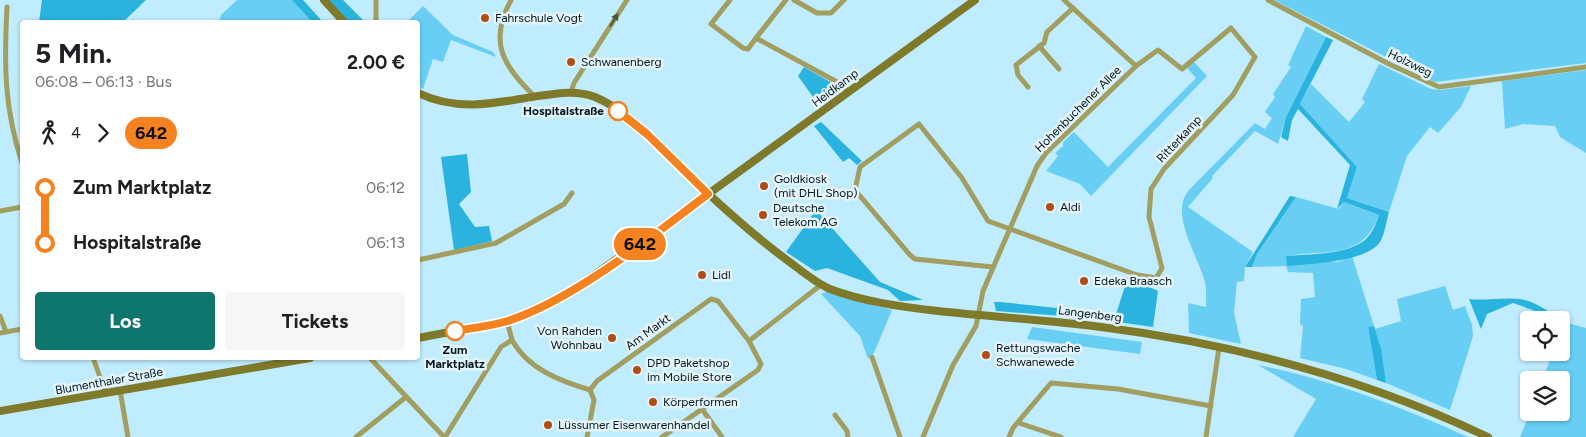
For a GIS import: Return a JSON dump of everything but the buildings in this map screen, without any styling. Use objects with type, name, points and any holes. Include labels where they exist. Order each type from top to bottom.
[{"type":"main road","points":[[324,0],[342,20]]},
{"type":"main road","name":"Heidkamp","points":[[708,194],[975,0]]},
{"type":"main road","points":[[420,94],[433,100],[459,105],[571,92],[595,97],[627,117],[708,194],[574,289],[542,307],[507,321],[420,338]]},
{"type":"main road","name":"Langenberg","points":[[708,194],[758,238],[822,284],[871,300],[905,307],[1100,326],[1219,347],[1310,370],[1385,393],[1488,437]]},
{"type":"main road","name":"Blumenthaler Straße","points":[[0,411],[298,360]]},
{"type":"street","points":[[376,0],[376,20]]},
{"type":"street","points":[[511,0],[500,28],[501,51],[511,70],[535,97]]},
{"type":"street","points":[[571,92],[574,83],[626,0]]},
{"type":"street","points":[[730,0],[711,24],[743,48],[748,49],[786,0]]},
{"type":"street","points":[[794,0],[817,13],[831,13],[844,0]]},
{"type":"street","name":"Hohenbuchener Allee","points":[[923,437],[953,365],[973,334],[983,291],[1037,166],[1046,153],[1136,66],[1064,0]]},
{"type":"street","name":"Holzweg","points":[[1268,0],[1389,64],[1439,87],[1586,67]]},
{"type":"street","points":[[7,7],[5,58],[8,112],[20,155]]},
{"type":"street","points":[[1028,86],[1018,75],[1016,65],[1044,43],[1047,32],[1073,8]]},
{"type":"street","name":"Ritterkamp","points":[[1010,230],[1136,275],[1156,278],[1162,268],[1148,217],[1151,189],[1164,169],[1233,95],[1255,57],[1231,28],[1182,69],[1158,50],[1136,66]]},
{"type":"street","points":[[756,38],[841,84],[848,92]]},
{"type":"street","points":[[1039,46],[1059,69]]},
{"type":"street","points":[[994,267],[915,259],[855,190],[860,167],[919,124],[962,178],[988,221],[1010,230]]},
{"type":"street","points":[[420,260],[496,243],[564,204],[572,193]]},
{"type":"street","points":[[0,211],[20,207]]},
{"type":"street","points":[[748,341],[822,284]]},
{"type":"street","name":"Am Markt","points":[[590,390],[596,381],[711,299],[718,300],[748,341],[761,364],[758,370],[662,437]]},
{"type":"street","points":[[0,316],[3,332],[20,329]]},
{"type":"street","points":[[507,321],[512,340],[522,355],[533,365],[569,384],[590,390],[594,400],[588,436],[596,437]]},
{"type":"street","points":[[372,360],[444,437],[501,347],[512,340]]},
{"type":"street","points":[[1206,437],[1219,347]]},
{"type":"street","points":[[872,357],[900,437]]},
{"type":"street","points":[[94,360],[106,393]]},
{"type":"street","points":[[1009,437],[1013,428],[1048,386],[1055,383],[1118,389],[1211,406]]},
{"type":"street","points":[[120,390],[128,437]]},
{"type":"street","points":[[356,437],[406,397]]},
{"type":"street","points":[[702,409],[722,437]]},
{"type":"street","points":[[835,416],[847,431],[848,437]]},
{"type":"street","points":[[1019,423],[1061,437]]},
{"type":"shaded area","points":[[42,0],[146,0],[125,20],[39,20]]},
{"type":"shaded area","points":[[237,0],[292,0],[310,20],[220,20],[221,15]]},
{"type":"shaded area","points":[[292,0],[303,0],[321,20],[310,20]]},
{"type":"shaded area","points":[[328,0],[343,0],[363,20],[346,20]]},
{"type":"shaded area","points":[[1274,0],[1586,0],[1586,63],[1435,82]]},
{"type":"shaded area","points":[[423,6],[453,35],[493,52],[496,57],[451,40],[443,62],[433,59],[423,89],[420,87],[420,20],[409,20]]},
{"type":"shaded area","points":[[1306,26],[1326,37],[1286,117],[1278,144],[1255,131],[1212,176],[1213,178],[1188,207],[1253,252],[1245,267],[1244,281],[1237,282],[1234,313],[1241,344],[1189,333],[1188,303],[1206,307],[1206,285],[1186,234],[1182,210],[1184,199],[1189,190],[1255,123],[1265,129],[1272,118],[1265,112],[1275,97],[1273,94],[1291,67],[1288,65]]},
{"type":"shaded area","points":[[1326,37],[1333,40],[1300,104],[1357,167],[1347,198],[1389,212],[1382,239],[1373,249],[1351,258],[1337,261],[1287,266],[1286,256],[1328,253],[1359,244],[1371,234],[1379,215],[1344,202],[1337,209],[1350,165],[1298,109],[1292,120],[1288,141],[1281,137],[1286,117]]},
{"type":"shaded area","points":[[1194,62],[1207,76],[1091,196],[1080,184],[1046,171],[1058,156],[1055,153],[1074,132],[1108,167],[1196,78],[1187,68]]},
{"type":"shaded area","points":[[1379,64],[1431,89],[1440,90],[1471,86],[1461,107],[1438,133],[1430,127],[1407,156],[1389,212],[1347,198],[1357,167],[1300,104],[1311,84],[1349,122],[1365,102],[1362,99]]},
{"type":"shaded area","points":[[804,67],[832,83],[838,90],[818,104],[798,76]]},
{"type":"shaded area","points":[[1586,70],[1586,153],[1560,137],[1555,126],[1523,124],[1505,129],[1502,81]]},
{"type":"shaded area","points":[[821,122],[862,161],[857,165],[849,158],[843,162],[814,126]]},
{"type":"shaded area","points":[[467,154],[471,192],[459,204],[475,227],[489,226],[492,241],[454,250],[441,157]]},
{"type":"shaded area","points":[[1290,196],[1296,197],[1257,254],[1252,267],[1245,267]]},
{"type":"shaded area","points":[[1296,197],[1339,209],[1344,202],[1379,215],[1372,230],[1363,240],[1353,246],[1329,252],[1286,256],[1338,262],[1352,256],[1374,326],[1368,327],[1377,380],[1346,369],[1300,358],[1303,326],[1300,324],[1301,299],[1315,297],[1313,273],[1288,272],[1286,266],[1252,267],[1257,254]]},
{"type":"shaded area","points":[[816,210],[880,282],[923,300],[900,301],[888,290],[827,268],[815,271],[786,252]]},
{"type":"shaded area","points":[[1128,277],[1158,291],[1153,327],[1090,318],[996,311],[994,302],[1116,314]]},
{"type":"shaded area","points":[[1445,286],[1453,310],[1465,306],[1472,325],[1473,336],[1450,410],[1386,383],[1375,329],[1401,321],[1397,299]]},
{"type":"shaded area","points":[[829,291],[839,296],[892,310],[874,353],[868,359],[860,336],[821,294]]},
{"type":"shaded area","points":[[1469,299],[1525,300],[1547,311],[1536,311],[1513,303],[1487,314],[1481,329]]},
{"type":"shaded area","points":[[1570,324],[1586,328],[1586,437],[1520,437],[1527,421],[1570,421],[1570,371],[1546,371],[1550,361],[1570,361]]},
{"type":"shaded area","points":[[1374,326],[1381,349],[1386,383],[1377,380],[1368,327]]},
{"type":"shaded area","points":[[1032,327],[1142,342],[1140,354],[1027,339]]},
{"type":"shaded area","points":[[1258,365],[1311,378],[1365,395],[1468,437],[1293,437],[1316,399]]},
{"type":"bus line","name":"642","points":[[455,331],[507,321],[542,307],[574,289],[622,257],[708,194],[647,134],[618,111]]},
{"type":"place","name":"Fahrschule Vogt","points":[[485,18]]},
{"type":"place","name":"Schwanenberg","points":[[571,62]]},
{"type":"place","name":"Hospitalstraße","points":[[618,111]]},
{"type":"place","name":"Goldkiosk (mit DHL Shop)","points":[[764,186]]},
{"type":"place","name":"Aldi","points":[[1050,207]]},
{"type":"place","name":"Deutsche Telekom AG","points":[[763,215]]},
{"type":"place","name":"Lidl","points":[[702,275]]},
{"type":"place","name":"Edeka Braasch","points":[[1084,281]]},
{"type":"place","name":"Zum Marktplatz","points":[[455,331]]},
{"type":"place","name":"Von Rahden Wohnbau","points":[[612,338]]},
{"type":"place","name":"Rettungswache Schwanewede","points":[[986,355]]},
{"type":"place","name":"DPD Paketshop im Mobile Store","points":[[637,370]]},
{"type":"place","name":"Körperformen","points":[[653,402]]},
{"type":"place","name":"Lüssumer Eisenwarenhandel","points":[[548,425]]}]
